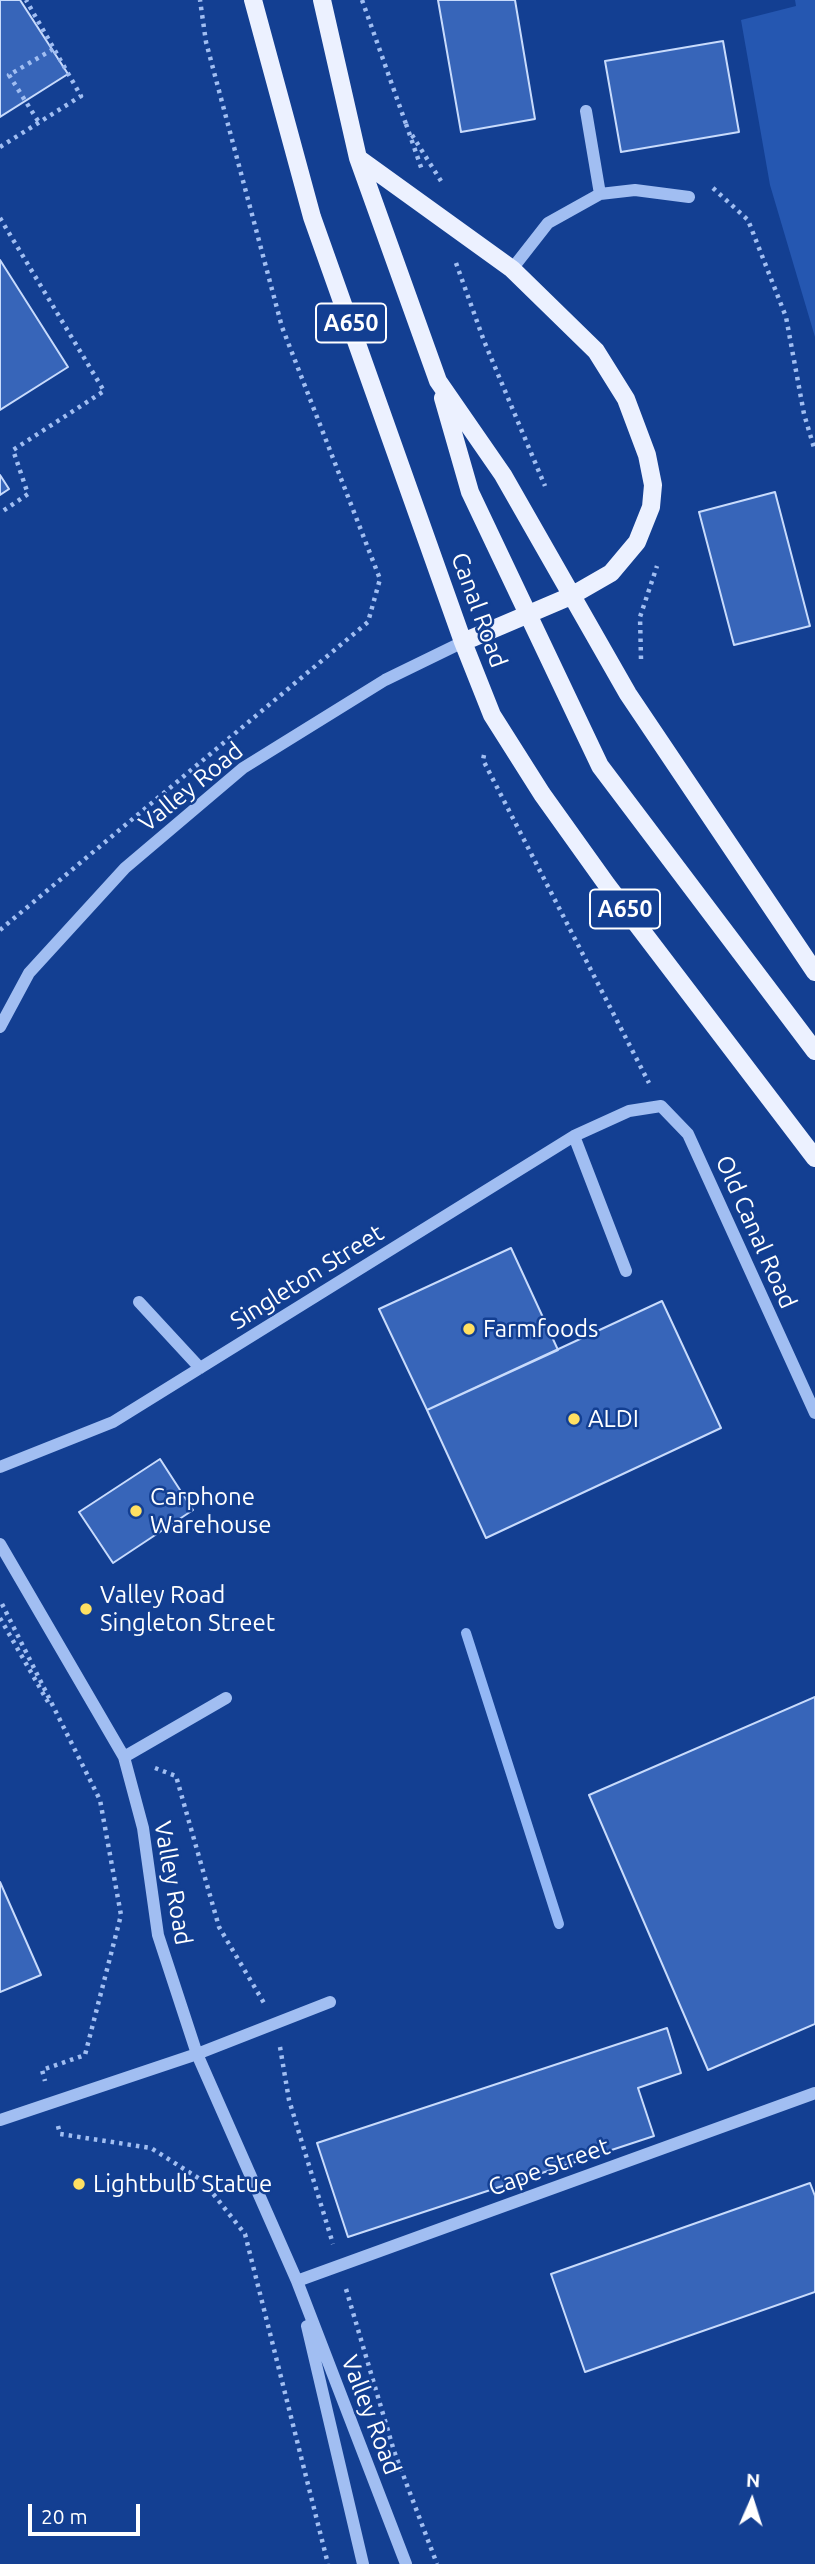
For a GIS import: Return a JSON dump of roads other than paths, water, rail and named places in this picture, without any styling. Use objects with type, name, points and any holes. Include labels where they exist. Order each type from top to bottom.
[{"type":"main road","name":"Canal Road","points":[[253,0],[313,217],[463,642],[492,715],[542,794],[607,885],[815,1158]]},
{"type":"main road","name":"A650","points":[[322,0],[358,158],[438,381],[470,492],[600,766],[815,1051]]},
{"type":"main road","points":[[358,158],[512,269],[596,351],[626,399],[648,455],[653,485],[651,507],[637,542],[611,573],[571,596],[463,642]]},
{"type":"main road","name":"A650","points":[[438,381],[503,475],[628,694],[815,972]]},
{"type":"street","points":[[586,111],[600,194]]},
{"type":"street","points":[[512,269],[548,223],[600,194],[635,190],[689,197]]},
{"type":"street","name":"Valley Road","points":[[0,1027],[29,973],[125,867],[243,768],[385,680],[463,642]]},
{"type":"street","name":"Old Canal Road","points":[[629,1111],[661,1106],[688,1134],[815,1413]]},
{"type":"street","name":"Singleton Street","points":[[0,1467],[113,1422],[574,1136],[629,1111]]},
{"type":"street","points":[[574,1136],[626,1271]]},
{"type":"street","points":[[139,1302],[200,1368]]},
{"type":"street","name":"Valley Road","points":[[0,1544],[124,1756],[143,1828],[158,1935],[197,2054],[297,2281],[406,2564]]},
{"type":"street","points":[[124,1756],[226,1698]]},
{"type":"street","points":[[0,2120],[197,2054],[330,2002]]},
{"type":"street","name":"Cape Street","points":[[297,2281],[815,2093]]},
{"type":"street","name":"Valley Road","points":[[297,2281],[363,2564]]},
{"type":"waterway","points":[[466,1633],[559,1924]]},
{"type":"place","name":"Farmfoods","points":[[469,1329]]},
{"type":"place","name":"ALDI","points":[[574,1419]]},
{"type":"place","name":"Carphone Warehouse","points":[[136,1511]]},
{"type":"place","name":"Valley Road Singleton Street","points":[[86,1609]]},
{"type":"place","name":"Lightbulb Statue","points":[[79,2184]]}]
